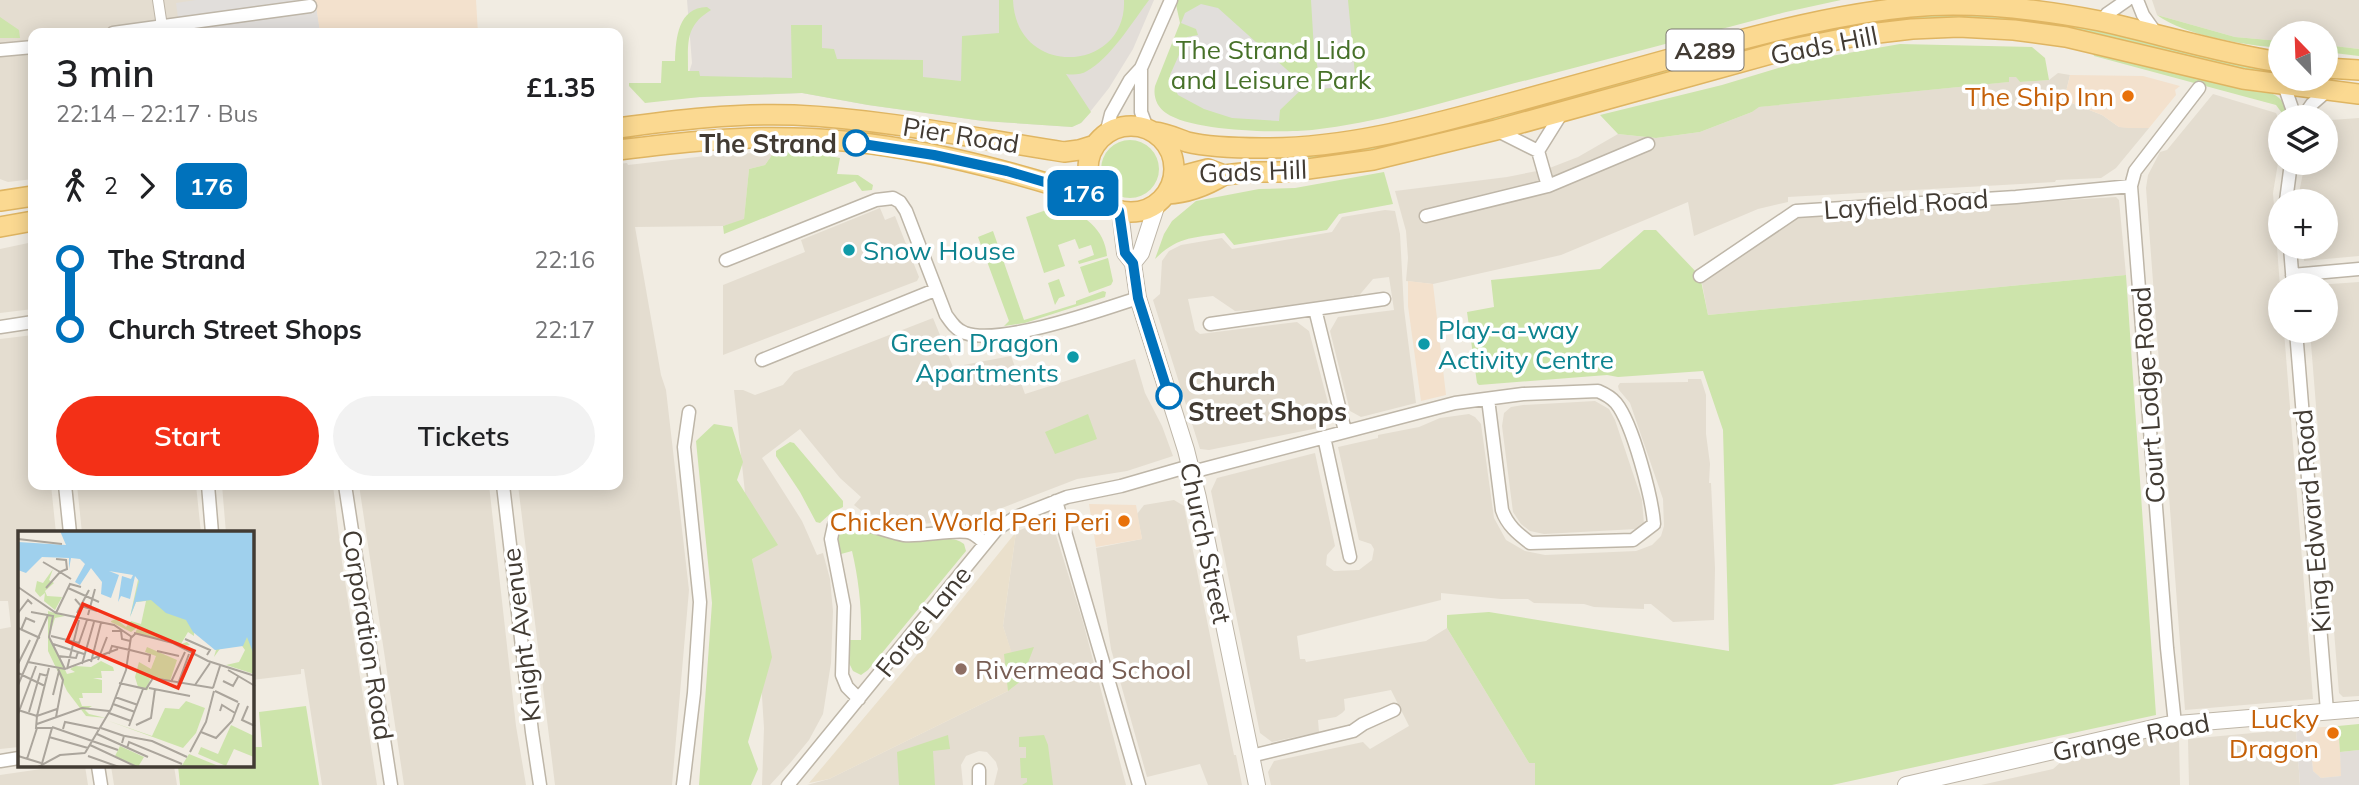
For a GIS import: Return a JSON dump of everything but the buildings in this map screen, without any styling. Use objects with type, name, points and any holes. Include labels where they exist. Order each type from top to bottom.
[{"type":"main road","name":"Gads Hill","points":[[1150,130],[1189,142],[1261,148],[1314,146],[1367,138],[1463,116],[1788,27],[1912,7],[1950,5],[2016,8],[2102,22],[2268,60]]},
{"type":"main road","name":"Gads Hill","points":[[1166,192],[1181,193],[1208,185],[1224,175],[1345,166],[1496,130],[1790,50],[1861,35],[1947,27],[2014,30],[2066,37],[2268,83]]},
{"type":"main road","points":[[2338,69],[2359,70]]},
{"type":"main road","name":"Gads Hill","points":[[2336,91],[2359,94]]},
{"type":"main road","name":"Pier Road","points":[[623,127],[725,116],[792,115],[874,122],[1064,152],[1079,150],[1100,140]]},
{"type":"main road","name":"A289","points":[[1100,140],[1126,126],[1150,130]]},
{"type":"main road","points":[[1100,140],[1088,164],[1090,184],[1101,200],[1119,211],[1146,210],[1166,192],[1173,156],[1162,138],[1150,130]]},
{"type":"main road","name":"Pier Road","points":[[623,149],[771,137],[830,139],[946,158],[1041,180],[1101,200]]},
{"type":"main road","points":[[0,201],[28,197]]},
{"type":"main road","points":[[0,227],[28,222]]},
{"type":"street","points":[[158,0],[162,28]]},
{"type":"street","points":[[1100,140],[1130,79],[1141,68],[1171,0]]},
{"type":"street","points":[[2102,22],[2107,14],[2127,0]]},
{"type":"street","points":[[2137,0],[2145,19],[2158,36]]},
{"type":"street","points":[[168,28],[310,6]]},
{"type":"street","points":[[0,50],[28,47]]},
{"type":"street","points":[[1141,68],[1142,112],[1150,130]]},
{"type":"street","points":[[2131,186],[2135,171],[2199,88]]},
{"type":"street","points":[[2311,105],[2327,91]]},
{"type":"street","points":[[1538,151],[1563,111]]},
{"type":"street","points":[[1496,130],[1538,151],[1548,186]]},
{"type":"street","points":[[1426,216],[1548,186],[1648,144]]},
{"type":"street","name":"Layfield Road","points":[[1700,276],[1796,211],[2016,197],[2131,186]]},
{"type":"street","name":"Court Lodge Road","points":[[2131,186],[2175,724]]},
{"type":"street","points":[[1133,263],[1141,253],[1166,192]]},
{"type":"street","points":[[726,260],[876,200],[893,198],[900,202],[906,211],[946,315],[953,325],[965,333],[985,337],[1036,328],[1138,298]]},
{"type":"street","name":"Church Street","points":[[1119,211],[1125,253],[1133,263],[1138,298],[1191,469],[1257,785]]},
{"type":"street","points":[[2335,273],[2359,269]]},
{"type":"street","points":[[762,360],[935,290]]},
{"type":"street","points":[[1210,324],[1384,299]]},
{"type":"street","points":[[1315,309],[1345,431]]},
{"type":"street","points":[[0,327],[28,323]]},
{"type":"street","name":"King Edward Road","points":[[2297,343],[2327,711]]},
{"type":"street","points":[[1585,390],[1598,391],[1609,396],[1617,404],[1629,430],[1649,488],[1654,524],[1633,540],[1530,542],[1521,536],[1506,521],[1502,510],[1488,399],[1585,390]]},
{"type":"street","name":"Forge Lane","points":[[788,785],[968,567],[985,542],[1010,520],[1085,492],[1121,486],[1455,403],[1488,399]]},
{"type":"street","points":[[683,785],[694,693],[700,602],[684,447],[689,412]]},
{"type":"street","points":[[1324,437],[1350,557]]},
{"type":"street","points":[[66,490],[70,531]]},
{"type":"street","points":[[208,490],[212,531]]},
{"type":"street","name":"Corporation Road","points":[[346,490],[391,785]]},
{"type":"street","name":"Knight Avenue","points":[[504,490],[540,785]]},
{"type":"street","points":[[1056,501],[1139,785]]},
{"type":"street","name":"Forge Lane","points":[[859,699],[847,687],[842,676],[844,606],[831,539],[834,525],[843,521],[853,522],[908,535],[964,531],[985,542]]},
{"type":"street","name":"Grange Road","points":[[1906,785],[2175,724],[2359,709]]},
{"type":"street","points":[[1251,756],[1353,731],[1394,710]]},
{"type":"street","points":[[0,761],[18,758]]},
{"type":"street","points":[[979,770],[979,785]]},
{"type":"shaded area","points":[[0,0],[315,0],[319,28],[28,28],[28,180],[8,182],[0,179]]},
{"type":"shaded area","points":[[196,0],[315,0],[319,28],[179,28],[176,3]]},
{"type":"shaded area","points":[[315,0],[476,0],[478,28],[319,28]]},
{"type":"shaded area","points":[[687,0],[1154,0],[1133,49],[1109,88],[1082,122],[1072,127],[983,121],[802,93],[681,98],[692,63]]},
{"type":"shaded area","points":[[1311,0],[1348,0],[1356,85],[1322,89],[1314,50]]},
{"type":"shaded area","points":[[2152,0],[2359,0],[2359,49],[2338,46],[2338,21],[2268,21],[2268,40],[2235,37],[2157,15]]},
{"type":"shaded area","points":[[1201,4],[1218,8],[1305,86],[1280,110],[1279,121],[1232,118],[1204,109],[1178,95],[1178,83],[1170,78],[1170,75],[1187,37],[1198,35],[1196,29],[1181,23],[1185,13]]},
{"type":"shaded area","points":[[2058,73],[2070,75],[2064,100],[2102,115],[2119,127],[2149,128],[2116,168],[2101,178],[1788,197],[1788,202],[1758,209],[1694,236],[1688,202],[1561,255],[1433,284],[1406,281],[1406,231],[1395,191],[1507,177],[1547,169],[1578,157],[1618,134],[1656,138],[1700,132],[1752,112],[1758,107],[2008,82],[2008,77],[2016,76],[2020,82],[2049,80]]},
{"type":"shaded area","points":[[2070,75],[2143,76],[2180,86],[2175,90],[2176,95],[2149,128],[2128,128],[2119,127],[2102,115],[2064,100]]},
{"type":"shaded area","points":[[2213,94],[2268,111],[2268,175],[2276,175],[2274,189],[2268,189],[2268,259],[2278,259],[2279,273],[2268,273],[2268,343],[2285,343],[2313,699],[2185,710],[2146,188],[2148,175],[2160,152],[2167,150]]},
{"type":"shaded area","points":[[2359,118],[2359,256],[2338,258],[2338,189],[2300,189],[2303,175],[2338,175],[2338,120]]},
{"type":"shaded area","points":[[774,152],[765,165],[749,169],[744,220],[723,226],[635,227],[661,375],[666,390],[689,590],[672,785],[555,785],[519,490],[623,490],[623,163]]},
{"type":"shaded area","points":[[2116,197],[2119,200],[2126,275],[1708,315],[1702,283],[1799,217]]},
{"type":"shaded area","points":[[880,208],[885,220],[895,216],[919,277],[917,281],[723,355],[723,285],[805,252],[801,240]]},
{"type":"shaded area","points":[[1385,210],[1395,211],[1400,234],[1404,309],[1416,403],[1361,417],[1350,411],[1330,331],[1338,317],[1394,310],[1389,277],[1373,279],[1357,298],[1353,295],[1349,299],[1254,310],[1235,311],[1213,296],[1188,299],[1195,330],[1200,334],[1297,322],[1309,331],[1331,414],[1323,427],[1209,450],[1200,449],[1153,300],[1160,294],[1162,261],[1169,251],[1181,245],[1222,238],[1232,249],[1332,232],[1342,217]]},
{"type":"shaded area","points":[[28,243],[28,310],[0,313],[0,249]]},
{"type":"shaded area","points":[[1408,281],[1433,284],[1446,395],[1421,401],[1408,306]]},
{"type":"shaded area","points":[[2359,282],[2359,696],[2343,697],[2339,693],[2311,343],[2338,343],[2338,284]]},
{"type":"shaded area","points":[[933,318],[953,367],[1011,356],[1025,394],[1135,359],[1145,393],[1162,426],[1173,456],[1127,471],[1077,479],[963,520],[922,524],[884,518],[863,512],[854,505],[861,497],[840,478],[800,429],[762,458],[802,521],[817,555],[823,553],[830,579],[833,611],[831,663],[823,714],[809,740],[791,762],[770,785],[762,785],[764,728],[755,586],[734,390],[755,395],[783,385],[794,372]]},
{"type":"shaded area","points":[[28,336],[28,490],[52,490],[56,531],[18,531],[18,747],[0,749],[0,629],[11,627],[8,601],[0,601],[0,339]]},
{"type":"shaded area","points":[[1688,379],[1701,379],[1706,395],[1715,568],[1714,620],[1673,622],[1651,604],[1644,604],[1644,609],[1594,607],[1441,593],[1441,600],[1297,636],[1300,659],[1305,659],[1306,662],[1426,641],[1447,628],[1529,763],[1535,763],[1535,785],[1271,785],[1268,772],[1274,761],[1363,742],[1370,749],[1409,726],[1391,690],[1344,699],[1345,710],[1342,713],[1336,717],[1318,720],[1319,732],[1272,742],[1260,733],[1211,491],[1217,478],[1315,453],[1335,546],[1327,555],[1326,565],[1334,571],[1359,570],[1372,560],[1374,549],[1371,544],[1359,540],[1338,447],[1419,427],[1440,418],[1469,414],[1481,424],[1494,518],[1506,540],[1525,551],[1545,555],[1636,551],[1652,545],[1661,536],[1664,526],[1663,499],[1630,403],[1618,386],[1620,383],[1688,382]]},
{"type":"shaded area","points":[[1595,401],[1609,409],[1615,420],[1642,500],[1644,524],[1636,529],[1544,534],[1530,531],[1513,512],[1502,426],[1504,413],[1511,407],[1523,405]]},
{"type":"shaded area","points":[[78,490],[197,490],[201,531],[82,531]]},
{"type":"shaded area","points":[[222,490],[334,490],[342,562],[377,785],[322,785],[304,669],[301,669],[301,674],[254,680],[254,531],[226,531]]},
{"type":"shaded area","points":[[360,490],[490,490],[516,726],[526,785],[404,785]]},
{"type":"shaded area","points":[[1174,500],[1184,506],[1242,785],[1208,785],[1200,764],[1147,777],[1111,649],[1096,548],[1142,539],[1137,514],[1144,505]]},
{"type":"shaded area","points":[[1089,504],[1136,505],[1142,539],[1096,547]]},
{"type":"shaded area","points":[[1038,522],[1051,525],[1056,535],[1083,622],[1126,785],[994,785],[998,769],[996,762],[987,752],[979,751],[966,756],[961,765],[963,785],[807,785],[829,779],[1008,691],[1020,681],[1003,626],[1016,532]]},
{"type":"shaded area","name":"Rivermead School","points":[[1016,532],[1003,626],[1021,681],[1008,691],[829,779],[809,783],[916,656]]},
{"type":"shaded area","points":[[2338,726],[2342,776],[2321,778],[2313,771],[2309,728]]},
{"type":"shaded area","points":[[2309,728],[2313,771],[2321,778],[2341,776],[2340,752],[2359,750],[2359,785],[2300,785],[2296,729]]},
{"type":"shaded area","points":[[2296,729],[2300,785],[2189,785],[2188,739]]},
{"type":"shaded area","points":[[2157,734],[2158,739],[2179,739],[2180,785],[1981,785],[2053,769],[2069,755]]},
{"type":"shaded area","points":[[48,768],[85,768],[88,785],[0,785],[0,775]]},
{"type":"shaded area","points":[[111,768],[174,768],[177,785],[114,785]]},
{"type":"green space","points":[[999,0],[1013,0],[1019,26],[1032,44],[1050,54],[1071,57],[1091,53],[1108,42],[1120,24],[1124,0],[1149,0],[1104,58],[1085,72],[1066,74],[1091,112],[1081,123],[1072,127],[983,121],[802,93],[700,97],[645,103],[629,86],[629,83],[661,83],[662,61],[675,61],[676,43],[684,18],[690,12],[707,7],[711,10],[696,22],[688,43],[688,71],[699,71],[700,76],[792,78],[791,25],[822,25],[822,48],[834,49],[837,59],[923,60],[923,77],[961,81],[962,36],[999,33]]},
{"type":"green space","name":"The Strand Lido and Leisure Park","points":[[1175,0],[1841,0],[1786,12],[1433,106],[1336,127],[1279,131],[1215,128],[1179,119],[1160,108],[1155,98],[1155,86],[1180,23]]},
{"type":"green space","points":[[1972,14],[2069,24],[2268,69],[2268,74],[2223,67],[2091,33],[2043,25],[1943,19],[1345,157],[1280,164],[1280,156],[1780,38],[1923,16]]},
{"type":"green space","points":[[2157,15],[2235,37],[2268,40],[2268,46],[2199,34]]},
{"type":"green space","points":[[0,17],[19,30],[20,38],[0,38]]},
{"type":"green space","points":[[1900,44],[2032,47],[2045,58],[2049,80],[2020,82],[2016,77],[2009,77],[2009,82],[1759,107],[1700,132],[1656,138],[1618,134],[1600,115],[1722,85],[1802,61]]},
{"type":"green space","points":[[2338,46],[2359,49],[2359,56],[2338,53]]},
{"type":"green space","points":[[2092,50],[2268,92],[2277,96],[2284,105],[2276,105],[2094,56]]},
{"type":"green space","points":[[1130,140],[1151,148],[1159,169],[1151,190],[1130,198],[1109,190],[1101,169],[1109,148]]},
{"type":"green space","points":[[783,149],[840,158],[837,174],[858,175],[873,185],[872,190],[862,191],[855,181],[724,234],[723,226],[744,219],[749,169],[765,165],[774,152]]},
{"type":"green space","points":[[1384,172],[1393,204],[1339,214],[1327,230],[1234,245],[1224,233],[1195,237],[1171,246],[1155,259],[1172,221],[1196,201],[1259,189],[1295,188]]},
{"type":"green space","points":[[1058,206],[1091,223],[1102,238],[1107,256],[1079,264],[1078,261],[1094,255],[1091,245],[1079,249],[1075,239],[1058,245],[1065,266],[1044,273],[1026,217]]},
{"type":"green space","points":[[1644,230],[1656,230],[1700,276],[1708,315],[2126,275],[2156,715],[1832,785],[1535,785],[1535,763],[1529,763],[1447,628],[1447,615],[1489,612],[1729,651],[1723,430],[1703,371],[1479,385],[1477,383],[1467,312],[1494,307],[1491,280],[1600,269]]},
{"type":"green space","points":[[993,231],[1024,320],[1076,304],[1076,301],[1103,291],[1106,292],[1105,297],[1025,323],[1004,326],[1009,321],[978,237]]},
{"type":"green space","points":[[1108,258],[1113,281],[1111,285],[1089,293],[1080,267]]},
{"type":"green space","points":[[1059,279],[1065,296],[1059,298],[1055,305],[1048,283]]},
{"type":"green space","points":[[1088,414],[1097,439],[1055,454],[1045,432]]},
{"type":"green space","points":[[714,424],[732,427],[743,462],[737,480],[778,545],[752,559],[772,657],[748,742],[758,769],[751,785],[699,785],[712,603],[696,441]]},
{"type":"green space","points":[[790,442],[794,443],[843,501],[843,507],[820,523],[816,522],[776,456],[776,451]]},
{"type":"green space","points":[[854,527],[902,538],[956,540],[964,544],[966,551],[868,670],[861,675],[853,671],[848,661],[849,640],[861,640],[856,573],[852,551],[841,554],[836,537],[841,528]]},
{"type":"green space","points":[[1034,647],[1021,681],[1008,691],[1004,654]]},
{"type":"green space","points":[[306,706],[319,785],[180,785],[178,768],[254,768],[254,747],[262,747],[259,712]]},
{"type":"green space","points":[[2359,724],[2359,750],[2340,752],[2338,726]]},
{"type":"green space","points":[[948,735],[950,749],[933,751],[935,785],[899,785],[897,752]]},
{"type":"green space","points":[[1044,735],[1048,745],[1053,785],[1022,785],[1027,782],[1027,778],[1021,778],[1020,758],[1026,758],[1026,747],[1019,747],[1019,737]]},
{"type":"bus line","name":"176","points":[[856,143],[934,155],[1007,171],[1085,194],[1119,211],[1125,253],[1133,263],[1138,298],[1169,396]]},
{"type":"place","name":"The Ship Inn","points":[[2128,96]]},
{"type":"place","name":"The Strand","points":[[856,143]]},
{"type":"place","name":"Snow House","points":[[849,250]]},
{"type":"place","name":"Play-a-way Activity Centre","points":[[1424,344]]},
{"type":"place","name":"Green Dragon Apartments","points":[[1073,357]]},
{"type":"place","name":"Church Street Shops","points":[[1169,396]]},
{"type":"place","name":"Chicken World Peri Peri","points":[[1124,521]]},
{"type":"place","name":"Rivermead School","points":[[961,669]]},
{"type":"place","name":"Lucky Dragon","points":[[2333,733]]}]
